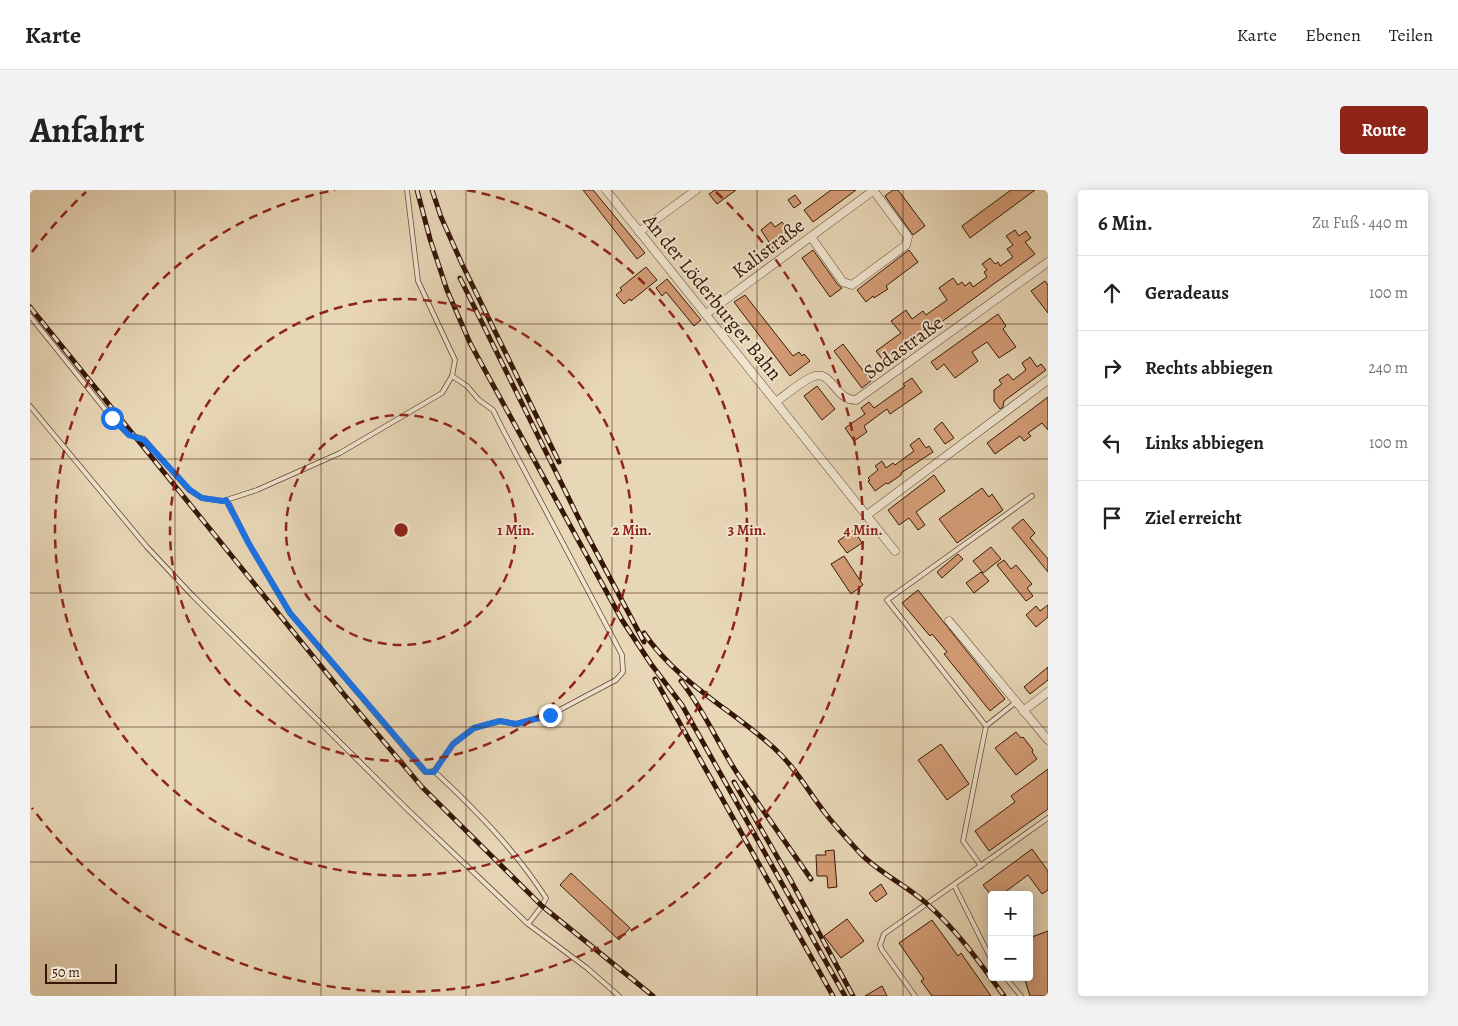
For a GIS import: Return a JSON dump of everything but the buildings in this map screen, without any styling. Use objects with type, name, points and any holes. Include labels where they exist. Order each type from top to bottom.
[{"type":"street","name":"An der Löderburger Bahn","points":[[606,190],[895,551]]},
{"type":"street","points":[[639,232],[696,190]]},
{"type":"street","points":[[811,236],[843,282],[852,285],[899,251],[906,245],[908,238],[874,190]]},
{"type":"street","name":"Kalistraße","points":[[706,314],[874,190]]},
{"type":"street","name":"Sodastraße","points":[[776,402],[812,377],[821,376],[828,379],[841,395],[849,400],[856,400],[1048,262]]},
{"type":"street","points":[[867,515],[1048,380]]},
{"type":"street","points":[[949,621],[1048,740]]},
{"type":"street","points":[[1023,711],[1048,692]]},
{"type":"lane","points":[[30,316],[112,418],[129,435],[144,440],[190,490],[202,498],[223,501],[257,490],[340,453],[442,393],[452,376],[455,360],[418,282],[406,190]]},
{"type":"lane","points":[[434,772],[453,744],[474,728],[500,721],[516,724],[550,715],[616,680],[623,672],[622,655],[493,410],[479,400],[467,386],[452,376]]},
{"type":"lane","points":[[30,406],[141,541],[186,589],[408,810],[528,924],[587,968],[618,996]]},
{"type":"lane","points":[[986,726],[886,600],[1032,496]]},
{"type":"lane","points":[[226,500],[249,544],[290,613],[426,772],[434,772],[469,803],[499,835],[536,882],[546,898],[528,924]]},
{"type":"lane","points":[[981,866],[963,841],[986,726],[1016,702]]},
{"type":"lane","points":[[915,996],[882,950],[881,939],[884,934],[1048,818]]},
{"type":"lane","points":[[954,885],[988,953]]},
{"type":"lane","points":[[1008,981],[1021,996]]},
{"type":"railway","points":[[417,190],[430,239],[447,290],[470,343],[622,620],[651,664],[682,705],[845,996]]},
{"type":"railway","points":[[432,190],[441,217],[462,264],[559,462]]},
{"type":"railway","points":[[460,278],[584,529],[644,642]]},
{"type":"railway","points":[[30,307],[342,692],[422,787],[542,906],[653,996]]},
{"type":"railway","points":[[644,633],[657,650],[688,681],[782,755],[829,818],[860,853],[937,913],[968,947],[1004,996]]},
{"type":"railway","points":[[655,679],[833,996]]},
{"type":"railway","points":[[681,681],[697,703],[737,773],[811,879]]},
{"type":"railway","points":[[734,782],[790,879],[853,996]]},
{"type":"route","points":[[112,418],[129,435],[144,440],[190,490],[202,498],[226,500],[249,544],[290,613],[426,772],[434,772],[453,744],[474,728],[500,721],[516,724],[550,715]]}]
